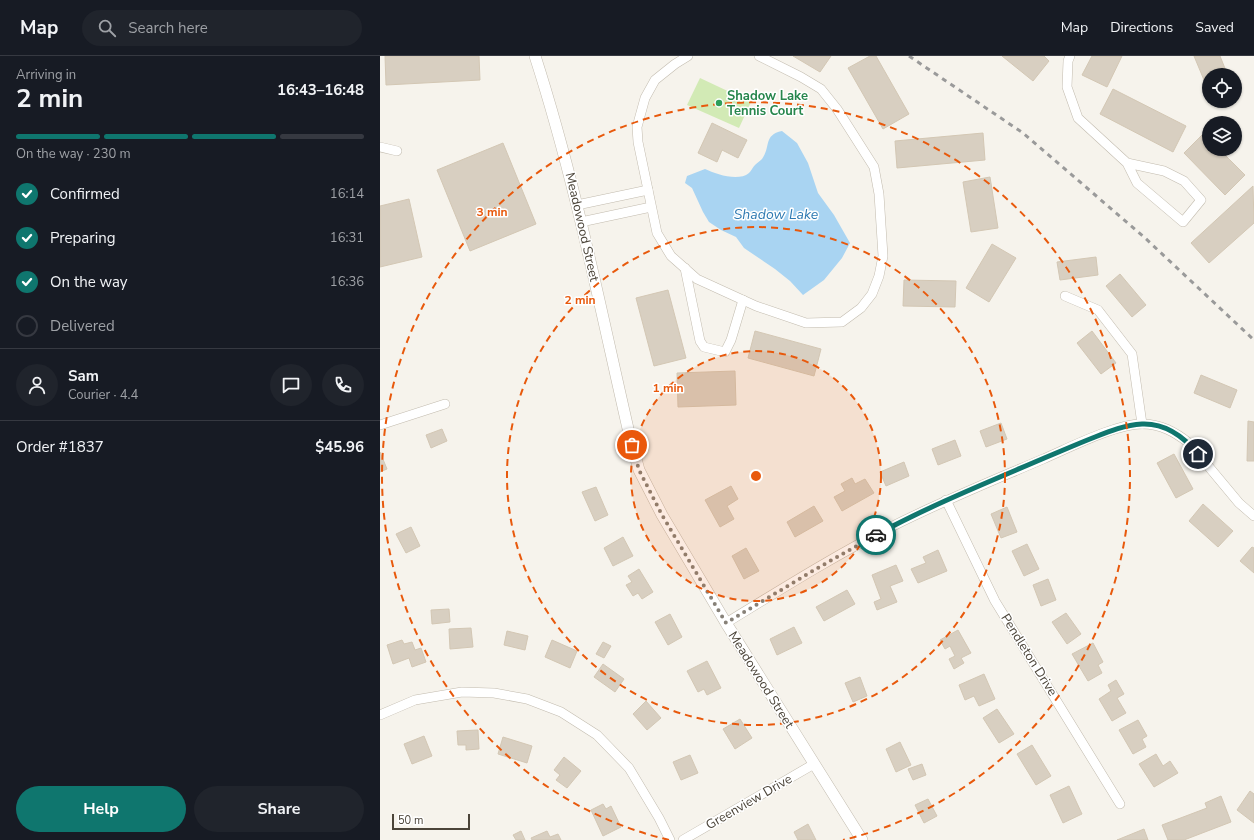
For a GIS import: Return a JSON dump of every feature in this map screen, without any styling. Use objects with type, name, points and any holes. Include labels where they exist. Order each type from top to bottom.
[{"type":"street","name":"Meadowood Street","points":[[535,56],[562,143],[578,205],[629,433],[639,470],[662,515],[726,623],[862,840]]},
{"type":"street","points":[[688,56],[655,80],[645,98],[637,127],[638,142],[657,233],[671,256],[697,279],[756,306],[806,323],[842,322],[861,308],[872,294],[879,276],[883,256],[879,194],[874,167],[837,109],[821,89],[760,56]]},
{"type":"street","points":[[1070,56],[1068,61],[1067,87],[1078,118],[1127,164],[1137,183],[1183,222],[1201,200],[1184,181],[1164,171],[1127,164]]},
{"type":"street","points":[[380,147],[397,151]]},
{"type":"street","points":[[578,205],[648,190]]},
{"type":"street","points":[[581,222],[652,207]]},
{"type":"street","points":[[685,268],[700,342],[704,347],[725,352],[731,340],[743,300]]},
{"type":"street","points":[[1065,296],[1098,310],[1132,354],[1142,424]]},
{"type":"street","points":[[380,425],[445,404]]},
{"type":"street","points":[[726,623],[890,527],[946,500],[1120,427],[1142,424],[1157,425],[1169,429],[1189,443],[1239,503],[1254,516]]},
{"type":"street","name":"Pendleton Drive","points":[[946,500],[995,600],[1120,804]]},
{"type":"street","points":[[380,716],[415,700],[462,692],[494,693],[527,699],[561,712],[597,735],[629,768],[659,818],[670,840]]},
{"type":"street","name":"Greenview Drive","points":[[683,840],[814,764]]},
{"type":"green space","name":"Shadow Lake Tennis Court","points":[[700,78],[751,102],[739,128],[687,105]]},
{"type":"water","name":"Shadow Lake","points":[[782,131],[797,143],[808,163],[818,193],[834,215],[850,243],[842,258],[824,280],[803,295],[790,281],[775,269],[744,248],[736,237],[709,222],[692,188],[685,183],[687,176],[705,169],[727,176],[744,176],[749,173],[765,155],[768,142],[772,135]]},
{"type":"building","points":[[385,56],[479,56],[480,80],[386,85]]},
{"type":"building","points":[[793,56],[831,56],[820,72]]},
{"type":"building","points":[[870,56],[876,56],[909,114],[883,129],[848,68]]},
{"type":"building","points":[[1002,56],[1044,56],[1049,61],[1033,81]]},
{"type":"building","points":[[1092,56],[1122,56],[1107,87],[1082,75]]},
{"type":"building","points":[[1194,56],[1220,56],[1225,68],[1202,68],[1202,75]]},
{"type":"building","points":[[1113,89],[1186,126],[1173,152],[1100,114]]},
{"type":"building","points":[[712,123],[747,140],[738,158],[722,150],[717,162],[698,153]]},
{"type":"building","points":[[983,133],[985,160],[897,168],[895,141]]},
{"type":"building","points":[[1202,135],[1202,156],[1226,156],[1245,175],[1225,195],[1184,153]]},
{"type":"building","points":[[503,143],[536,224],[470,251],[437,170]]},
{"type":"building","points":[[990,177],[998,228],[971,232],[963,182]]},
{"type":"building","points":[[1253,186],[1254,223],[1209,263],[1191,243]]},
{"type":"building","points":[[409,199],[422,257],[380,267],[380,206]]},
{"type":"building","points":[[992,244],[1016,258],[989,302],[966,288]]},
{"type":"building","points":[[1096,257],[1098,275],[1060,280],[1057,262]]},
{"type":"building","points":[[1120,274],[1146,305],[1132,317],[1106,286]]},
{"type":"building","points":[[904,280],[956,281],[955,307],[903,306]]},
{"type":"building","points":[[668,290],[686,358],[654,366],[636,298]]},
{"type":"building","points":[[755,331],[821,349],[814,376],[748,358]]},
{"type":"building","points":[[1092,331],[1116,363],[1101,374],[1077,343]]},
{"type":"building","points":[[735,371],[736,405],[678,407],[677,373]]},
{"type":"building","points":[[1201,375],[1237,390],[1230,408],[1194,393]]},
{"type":"building","points":[[1248,421],[1254,422],[1254,461],[1247,461]]},
{"type":"building","points":[[1001,423],[1007,439],[986,447],[980,431]]},
{"type":"building","points":[[442,429],[447,441],[431,448],[426,435]]},
{"type":"building","points":[[955,440],[961,456],[938,465],[932,449]]},
{"type":"building","points":[[380,452],[387,469],[380,472]]},
{"type":"building","points":[[1174,454],[1193,489],[1176,498],[1157,463]]},
{"type":"building","points":[[904,462],[909,476],[886,486],[880,472]]},
{"type":"building","points":[[852,478],[855,484],[865,479],[874,493],[842,511],[834,497],[845,491],[841,484]]},
{"type":"building","points":[[731,486],[738,499],[727,506],[734,519],[720,527],[705,500]]},
{"type":"building","points":[[596,487],[608,515],[595,521],[582,492]]},
{"type":"building","points":[[1203,504],[1233,531],[1218,547],[1189,521]]},
{"type":"building","points":[[814,506],[823,521],[795,537],[787,522]]},
{"type":"building","points":[[1007,507],[1017,532],[1001,538],[991,514]]},
{"type":"building","points":[[411,527],[420,546],[406,553],[396,534]]},
{"type":"building","points":[[623,537],[633,556],[613,566],[604,548]]},
{"type":"building","points":[[1027,544],[1039,569],[1024,576],[1012,551]]},
{"type":"building","points":[[1252,547],[1254,548],[1254,573],[1240,561]]},
{"type":"building","points":[[746,548],[759,571],[744,579],[732,556]]},
{"type":"building","points":[[938,550],[947,571],[918,583],[911,569],[926,563],[923,557]]},
{"type":"building","points":[[896,565],[903,581],[890,586],[897,602],[877,610],[874,602],[881,599],[872,575]]},
{"type":"building","points":[[639,569],[653,592],[642,599],[638,593],[633,596],[626,585],[632,582],[628,576]]},
{"type":"building","points":[[1048,579],[1056,600],[1041,606],[1033,585]]},
{"type":"building","points":[[847,590],[855,604],[824,621],[816,607]]},
{"type":"building","points":[[449,609],[450,622],[432,624],[431,610]]},
{"type":"building","points":[[1066,613],[1081,634],[1067,644],[1052,622]]},
{"type":"building","points":[[670,614],[682,637],[668,645],[655,622]]},
{"type":"building","points":[[794,627],[802,643],[777,655],[770,639]]},
{"type":"building","points":[[471,628],[473,647],[450,649],[449,629]]},
{"type":"building","points":[[958,630],[971,653],[961,658],[964,663],[954,669],[949,659],[955,656],[950,646],[945,649],[940,640]]},
{"type":"building","points":[[507,631],[528,636],[525,650],[504,645]]},
{"type":"building","points":[[402,640],[404,644],[412,642],[415,650],[421,648],[426,662],[412,667],[409,658],[393,664],[387,645]]},
{"type":"building","points":[[552,640],[577,651],[570,668],[545,657]]},
{"type":"building","points":[[603,642],[611,646],[604,658],[596,654]]},
{"type":"building","points":[[1093,643],[1103,662],[1098,665],[1102,673],[1088,681],[1072,654]]},
{"type":"building","points":[[707,661],[721,688],[707,695],[704,689],[698,692],[687,671]]},
{"type":"building","points":[[603,664],[624,679],[615,692],[594,677]]},
{"type":"building","points":[[984,674],[995,699],[979,706],[974,696],[965,700],[959,685]]},
{"type":"building","points":[[860,677],[867,696],[853,702],[845,683]]},
{"type":"building","points":[[1116,680],[1124,694],[1117,698],[1126,713],[1112,721],[1099,699],[1111,691],[1108,685]]},
{"type":"building","points":[[646,701],[661,718],[647,730],[633,714]]},
{"type":"building","points":[[997,709],[1014,734],[999,743],[983,718]]},
{"type":"building","points":[[740,719],[752,738],[735,749],[723,729]]},
{"type":"building","points":[[1138,720],[1147,736],[1142,739],[1146,747],[1133,754],[1119,730]]},
{"type":"building","points":[[478,730],[479,749],[466,750],[466,745],[458,745],[457,731]]},
{"type":"building","points":[[424,736],[432,756],[412,764],[404,744]]},
{"type":"building","points":[[503,737],[532,746],[527,763],[498,754]]},
{"type":"building","points":[[900,742],[911,765],[896,772],[886,749]]},
{"type":"building","points":[[1032,745],[1051,776],[1036,785],[1017,754]]},
{"type":"building","points":[[1156,754],[1163,766],[1170,761],[1178,773],[1154,787],[1139,764]]},
{"type":"building","points":[[690,755],[698,773],[681,780],[673,762]]},
{"type":"building","points":[[564,757],[581,771],[567,788],[556,780],[560,775],[554,770]]},
{"type":"building","points":[[922,764],[926,775],[913,780],[908,769]]},
{"type":"building","points":[[1069,786],[1082,814],[1063,823],[1050,795]]},
{"type":"building","points":[[1250,791],[1254,794],[1254,823],[1237,810]]},
{"type":"building","points":[[1221,796],[1231,822],[1184,840],[1168,840],[1162,825],[1207,808],[1205,803]]},
{"type":"building","points":[[928,799],[937,816],[924,823],[915,805]]},
{"type":"building","points":[[603,804],[606,809],[611,806],[621,827],[603,836],[591,810]]},
{"type":"building","points":[[808,824],[816,840],[798,840],[794,832]]},
{"type":"building","points":[[1144,829],[1148,840],[1117,840]]},
{"type":"building","points":[[521,831],[525,840],[516,840],[513,835]]},
{"type":"building","points":[[547,831],[550,837],[558,834],[561,840],[532,840],[531,838]]},
{"type":"railway","points":[[909,56],[1023,133],[1144,237],[1254,340]]},
{"type":"way so far","points":[[632,445],[639,470],[662,515],[726,623],[876,535]]},
{"type":"place","name":"Shadow Lake Tennis Court","points":[[719,103]]},
{"type":"route","points":[[876,535],[946,500],[1120,427],[1142,424],[1157,425],[1169,429],[1180,435],[1198,454]]}]
